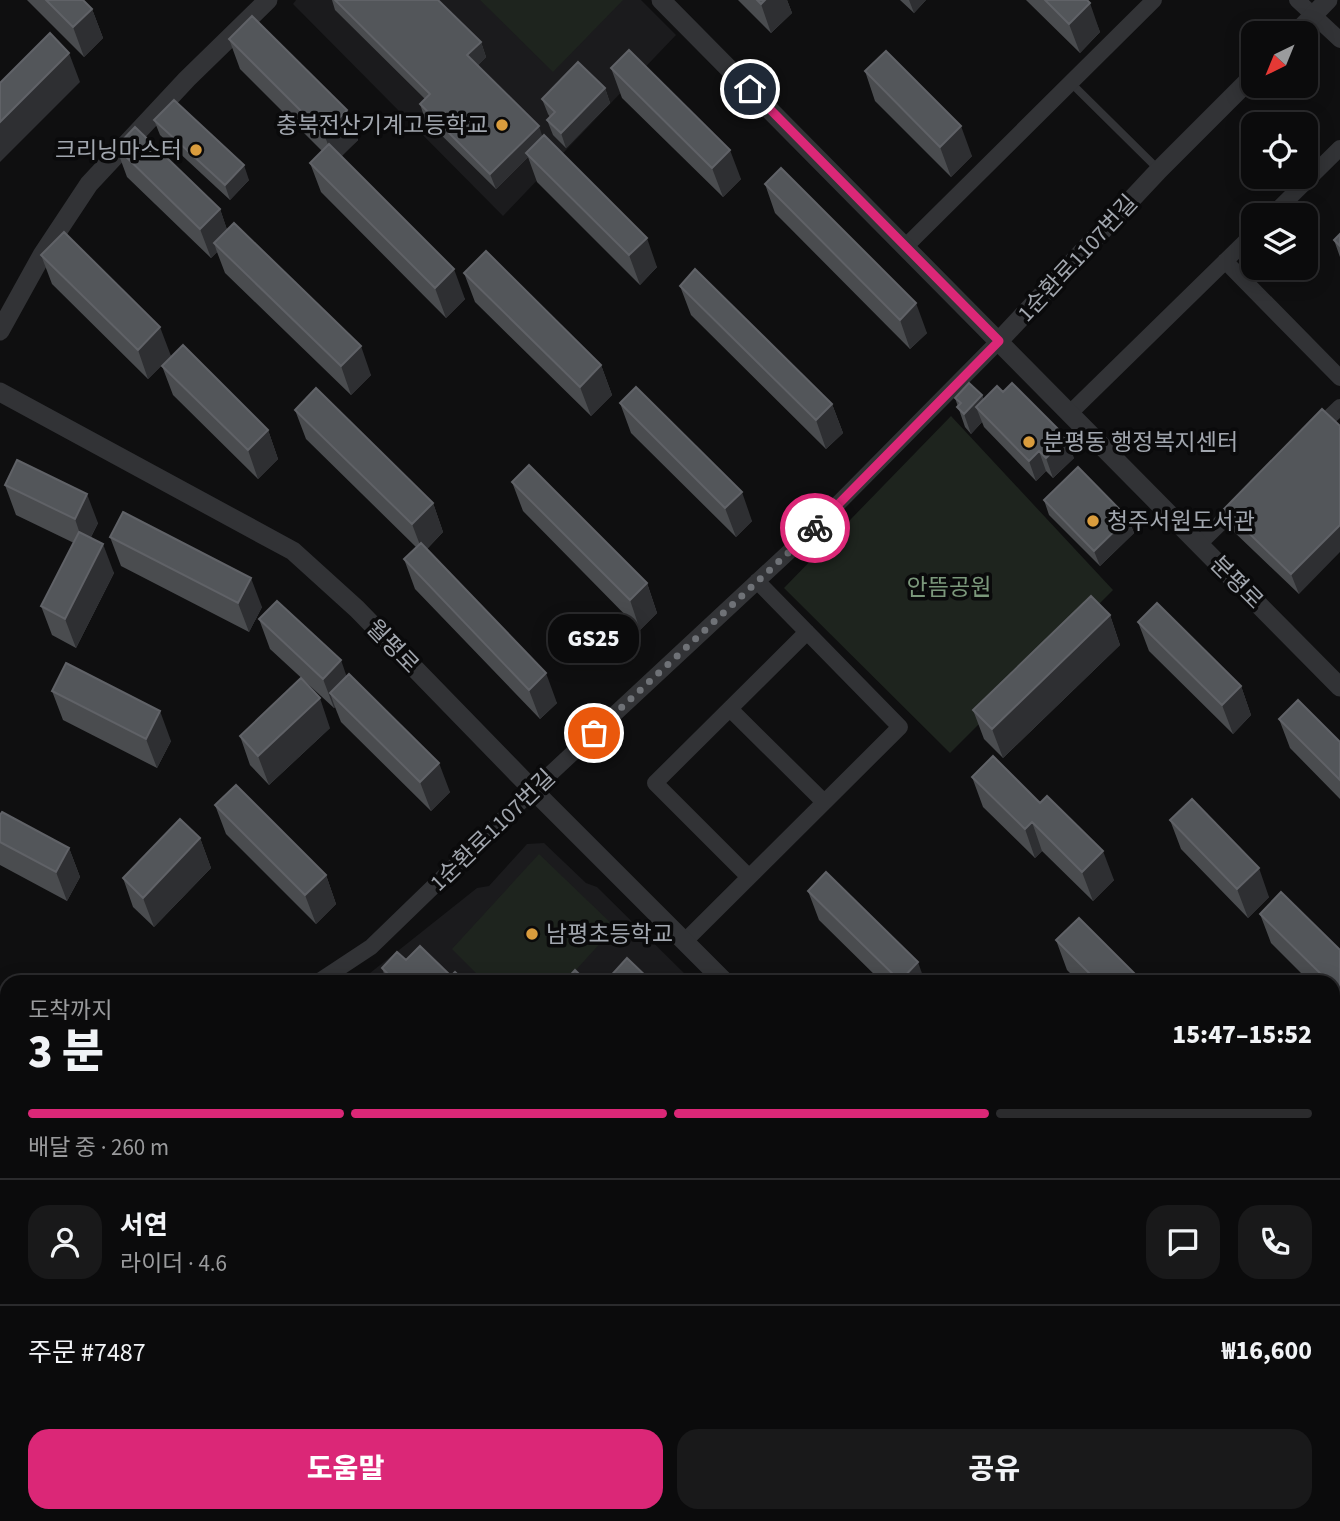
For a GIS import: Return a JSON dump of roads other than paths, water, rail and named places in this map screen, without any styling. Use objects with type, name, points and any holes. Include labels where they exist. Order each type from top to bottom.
[{"type":"street","points":[[0,331],[42,255],[89,184],[187,79],[268,0]]},
{"type":"street","name":"분평로","points":[[662,0],[1340,687]]},
{"type":"street","points":[[905,247],[1154,0]]},
{"type":"street","points":[[1297,0],[1340,40]]},
{"type":"street","points":[[1309,21],[1328,0]]},
{"type":"street","name":"1순환로1107번길","points":[[329,975],[371,947],[533,790],[807,535],[999,341],[1159,170],[1241,88]]},
{"type":"street","points":[[1284,203],[1340,148]]},
{"type":"street","points":[[1070,413],[1241,246]]},
{"type":"street","points":[[1225,261],[1340,378]]},
{"type":"street","name":"월평로","points":[[0,392],[293,551],[357,609],[718,975]]},
{"type":"street","points":[[1302,443],[1340,407]]},
{"type":"street","points":[[1199,544],[1255,489]]},
{"type":"street","points":[[685,941],[900,727],[757,581]]},
{"type":"street","points":[[749,877],[655,783],[807,632]]},
{"type":"street","points":[[730,709],[824,802]]},
{"type":"lane","points":[[1071,83],[1159,170]]},
{"type":"place","name":"충북전산기계고등학교","points":[[502,125]]},
{"type":"place","name":"크리닝마스터","points":[[196,150]]},
{"type":"place","name":"분평동 행정복지센터","points":[[1029,442]]},
{"type":"place","name":"청주서원도서관","points":[[1093,521]]},
{"type":"place","name":"GS25","points":[[594,733]]},
{"type":"place","name":"남평초등학교","points":[[532,934]]},
{"type":"park label","name":"안뜸공원","points":[[949,587]]}]
